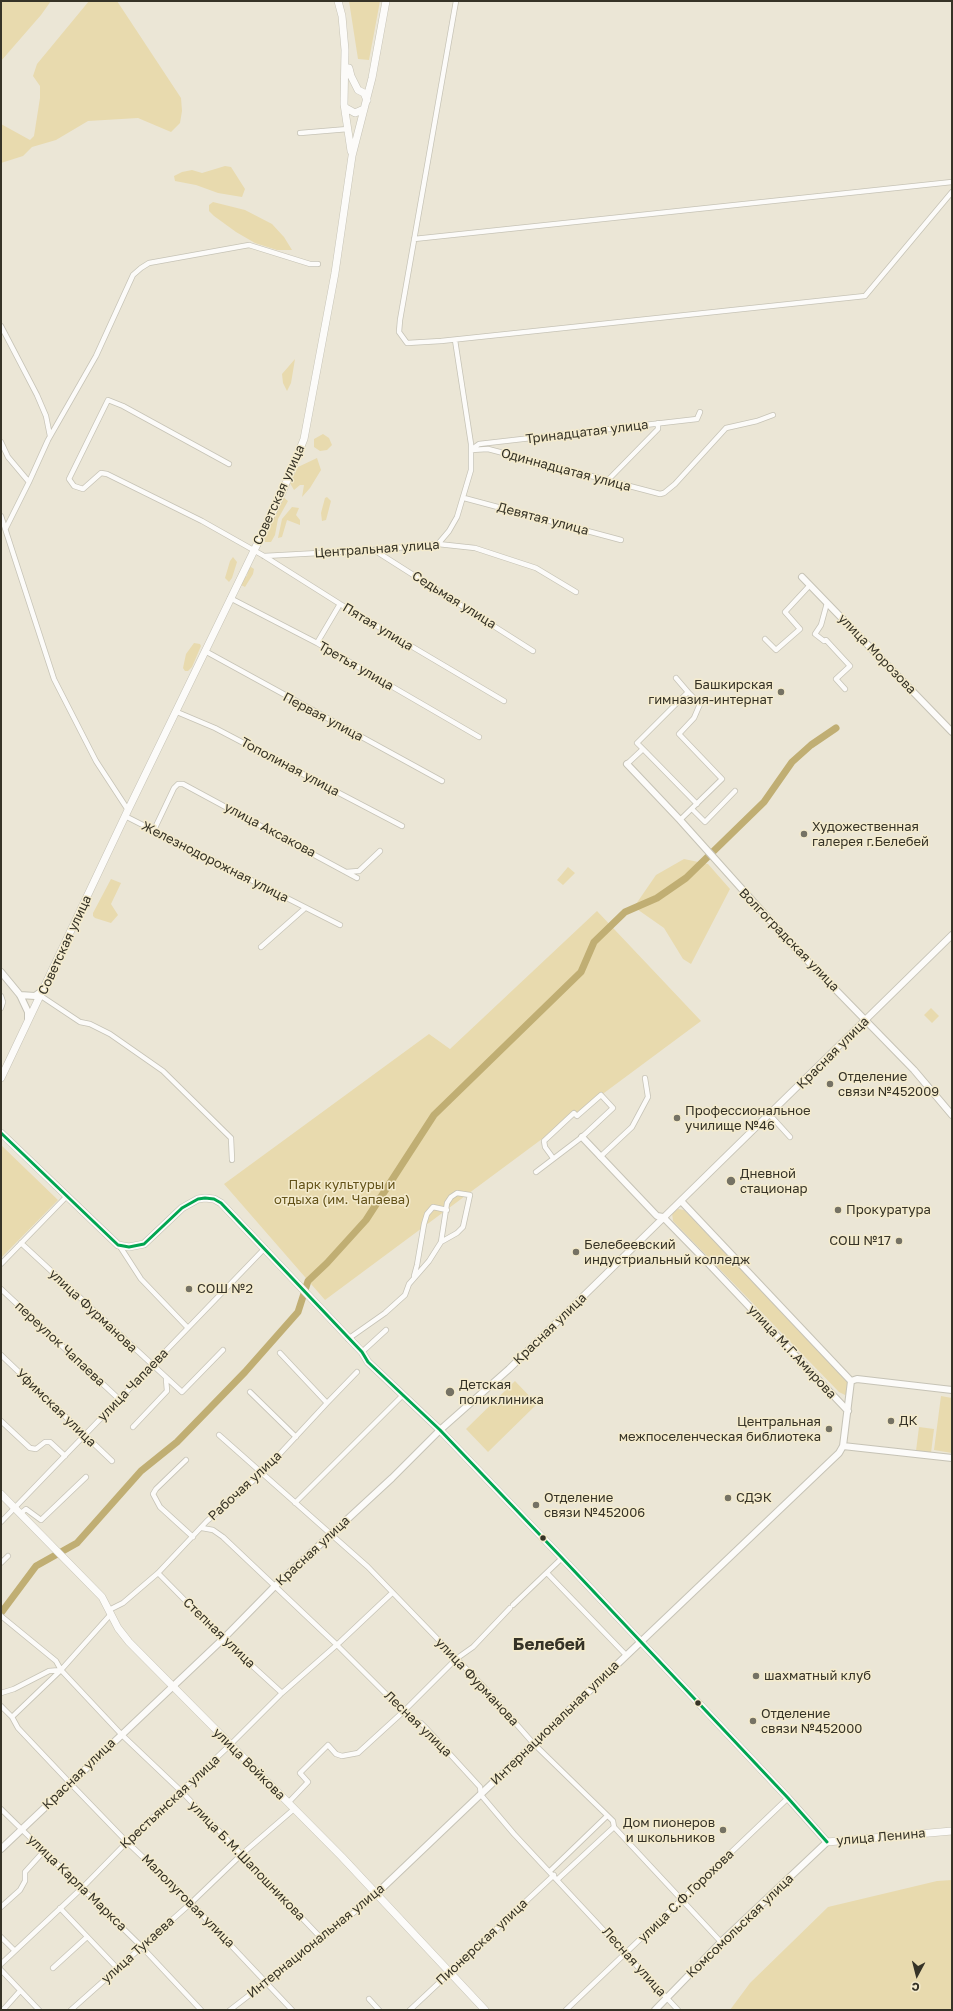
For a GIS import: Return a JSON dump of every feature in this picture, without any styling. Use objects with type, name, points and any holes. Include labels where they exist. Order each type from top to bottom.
[{"type":"main road","name":"Советская улица","points":[[1,1078],[42,996],[127,813],[282,493],[304,439],[335,273],[352,156],[367,100],[364,93],[358,90],[350,76],[345,50],[342,16],[338,1]]},
{"type":"main road","points":[[367,100],[386,1]]},
{"type":"main road","name":"Советская улица","points":[[345,50],[344,98],[352,156]]},
{"type":"main road","points":[[344,98],[349,91],[358,90],[369,84],[372,78]]},
{"type":"main road","points":[[346,108],[354,113],[364,109]]},
{"type":"main road","points":[[1,1133],[118,1245]]},
{"type":"main road","name":"улица Ленина","points":[[118,1245],[128,1247],[144,1244],[182,1208],[198,1199],[214,1199],[221,1203],[265,1248],[348,1339],[362,1352],[368,1362],[402,1396],[440,1430],[562,1558],[788,1798],[827,1842],[952,1831]]},
{"type":"main road","name":"улица Войкова","points":[[1,1494],[50,1542],[102,1597],[118,1628],[129,1642],[342,1857],[485,2010]]},
{"type":"street","points":[[456,1],[399,332],[407,342],[455,340],[865,296],[952,192]]},
{"type":"street","points":[[300,133],[348,129]]},
{"type":"street","points":[[414,239],[952,182]]},
{"type":"street","points":[[6,528],[50,436],[96,356],[133,275],[149,263],[249,245],[310,264],[318,264]]},
{"type":"street","points":[[1,326],[37,395],[46,416],[50,436]]},
{"type":"street","points":[[438,544],[458,517],[471,470],[471,450],[455,340]]},
{"type":"street","name":"Пятая улица","points":[[229,464],[124,406],[108,400],[69,479],[74,486],[82,489],[101,474],[106,474],[202,521],[264,556],[340,604],[504,701]]},
{"type":"street","name":"Тринадцатая улица","points":[[471,450],[479,444],[697,419],[700,412]]},
{"type":"street","name":"Одиннадцатая улица","points":[[471,450],[488,449],[660,494],[664,493],[675,484],[726,428],[757,422],[773,415]]},
{"type":"street","points":[[608,480],[658,429],[658,424]]},
{"type":"street","points":[[1,442],[8,458],[29,482]]},
{"type":"street","name":"Девятая улица","points":[[464,498],[621,540]]},
{"type":"street","points":[[1,516],[40,641],[54,679],[96,761],[127,813]]},
{"type":"street","name":"Центральная улица","points":[[264,556],[374,550],[438,544],[475,548],[536,568],[576,592]]},
{"type":"street","name":"Седьмая улица","points":[[374,550],[533,651]]},
{"type":"street","name":"улица Морозова","points":[[802,577],[952,732]]},
{"type":"street","points":[[765,639],[776,650],[800,629],[785,612],[810,585]]},
{"type":"street","name":"Третья улица","points":[[230,598],[317,643],[479,737]]},
{"type":"street","points":[[827,603],[821,625],[815,634],[824,641],[826,640],[850,666],[836,679],[845,689]]},
{"type":"street","points":[[317,643],[340,604]]},
{"type":"street","name":"Первая улица","points":[[205,651],[442,781]]},
{"type":"street","points":[[676,678],[700,704],[694,718],[679,734],[722,779],[680,820]]},
{"type":"street","points":[[688,692],[637,743],[696,804]]},
{"type":"street","name":"Тополиная улица","points":[[177,712],[215,728],[402,826]]},
{"type":"street","points":[[627,764],[643,749]]},
{"type":"street","name":"Волгоградская улица","points":[[627,764],[680,820],[793,946],[914,1070],[952,1115]]},
{"type":"street","name":"улица Аксакова","points":[[154,830],[174,788],[178,784],[183,784],[357,878]]},
{"type":"street","points":[[692,809],[705,822],[735,791]]},
{"type":"street","name":"Железнодорожная улица","points":[[127,813],[154,830],[304,908],[340,925]]},
{"type":"street","points":[[346,872],[359,871],[380,851]]},
{"type":"street","name":"Железнодорожная улица","points":[[261,947],[304,908]]},
{"type":"street","name":"Красная улица","points":[[1,1849],[223,1638],[274,1587],[392,1478],[440,1430],[509,1369],[663,1217],[770,1115],[952,935]]},
{"type":"street","points":[[1,972],[20,995],[28,1012],[28,1025]]},
{"type":"street","points":[[20,995],[35,996],[40,994],[46,985]]},
{"type":"street","points":[[1,996],[3,1002],[1,1008]]},
{"type":"street","points":[[42,996],[80,1022],[90,1024],[110,1034],[163,1071],[231,1138],[232,1160]]},
{"type":"street","points":[[600,1158],[632,1127],[648,1097],[644,1078]]},
{"type":"street","points":[[536,1172],[582,1137],[613,1108],[601,1095],[577,1116],[574,1113],[544,1141],[545,1147],[553,1158]]},
{"type":"street","points":[[770,1115],[790,1137]]},
{"type":"street","name":"улица М.Г.Амирова","points":[[582,1137],[600,1158],[657,1216],[663,1217],[808,1367],[848,1411]]},
{"type":"street","points":[[412,1279],[429,1261],[441,1242],[446,1210],[451,1197],[457,1193],[470,1196],[463,1228],[458,1233],[441,1242]]},
{"type":"street","points":[[1,1264],[68,1196]]},
{"type":"street","name":"улица М.Г.Амирова","points":[[681,1201],[851,1381],[848,1411]]},
{"type":"street","points":[[348,1339],[385,1313],[405,1295],[417,1265],[427,1214],[433,1207],[446,1210]]},
{"type":"street","name":"улица Фурманова","points":[[21,1243],[152,1367],[182,1392],[223,1350]]},
{"type":"street","points":[[118,1245],[141,1279],[188,1328]]},
{"type":"street","name":"улица Чапаева","points":[[1,1522],[265,1248]]},
{"type":"street","name":"переулок Чапаева","points":[[1,1289],[120,1400]]},
{"type":"street","points":[[362,1352],[386,1330]]},
{"type":"street","points":[[280,1353],[327,1403]]},
{"type":"street","name":"Уфимская улица","points":[[1,1355],[84,1436],[112,1461]]},
{"type":"street","name":"Рабочая улица","points":[[12,1718],[61,1670],[110,1612],[123,1603],[158,1573],[202,1528],[263,1472],[356,1372]]},
{"type":"street","points":[[133,1426],[167,1391],[166,1378]]},
{"type":"street","points":[[851,1381],[857,1379],[952,1390]]},
{"type":"street","points":[[250,1392],[296,1437]]},
{"type":"street","points":[[295,1503],[402,1396]]},
{"type":"street","points":[[848,1411],[843,1446],[952,1458]]},
{"type":"street","points":[[1,1421],[30,1448],[36,1449],[45,1442],[50,1442],[65,1456]]},
{"type":"street","name":"улица Фурманова","points":[[219,1435],[263,1472],[295,1503],[368,1567],[456,1659],[533,1743],[613,1821],[614,1827],[722,1942]]},
{"type":"street","name":"Интернациональная улица","points":[[230,2010],[322,1939],[376,1894],[839,1453],[843,1446]]},
{"type":"street","points":[[186,1460],[156,1489],[153,1494],[160,1507],[193,1537]]},
{"type":"street","name":"улица Войкова","points":[[21,1513],[26,1510],[41,1520],[86,1477]]},
{"type":"street","name":"Лесная улица","points":[[202,1528],[213,1530],[223,1537],[274,1587],[337,1645],[414,1722],[421,1723],[426,1728],[480,1787],[480,1795],[678,2010]]},
{"type":"street","points":[[1,1563],[8,1556]]},
{"type":"street","points":[[288,1803],[308,1782],[300,1773],[328,1745],[336,1754],[342,1756],[358,1753],[404,1711],[456,1659],[473,1647],[511,1607],[562,1558]]},
{"type":"street","name":"Степная улица","points":[[158,1573],[223,1638],[282,1693]]},
{"type":"street","points":[[547,1573],[626,1655]]},
{"type":"street","name":"Крестьянская улица","points":[[1,1964],[83,1887],[127,1842],[182,1792],[282,1693],[337,1645],[392,1593]]},
{"type":"street","name":"улица Б.М.Шапошникова","points":[[1,1616],[56,1661],[61,1670],[122,1734],[182,1792],[322,1939]]},
{"type":"street","points":[[1,1693],[14,1689],[49,1671],[61,1670]]},
{"type":"street","name":"Малолуговая улица","points":[[1,1706],[12,1718],[18,1728],[70,1783],[127,1842],[191,1902],[292,2010]]},
{"type":"street","name":"улица С.Ф.Горохова","points":[[566,2010],[788,1798]]},
{"type":"street","name":"улица Карла Маркса","points":[[1,1809],[83,1887],[201,2010]]},
{"type":"street","name":"улица Тукаева","points":[[71,2010],[242,1854],[294,1809]]},
{"type":"street","points":[[550,1871],[608,1816]]},
{"type":"street","points":[[558,1879],[614,1827]]},
{"type":"street","name":"Комсомольская улица","points":[[655,2010],[722,1942],[827,1842]]},
{"type":"street","points":[[1,1907],[20,1890],[25,1881],[24,1872],[44,1851]]},
{"type":"street","name":"Пионерская улица","points":[[410,2010],[554,1875]]},
{"type":"street","points":[[60,1908],[117,1968]]},
{"type":"street","points":[[1,1936],[15,1951]]},
{"type":"street","points":[[53,1968],[87,1937]]},
{"type":"street","points":[[1,1970],[39,2010]]},
{"type":"street","points":[[3,2010],[20,1991]]},
{"type":"street","points":[[369,1999],[380,2010]]},
{"type":"green space","points":[[1,1],[51,1],[41,15],[1,61]]},
{"type":"green space","points":[[89,1],[117,1],[181,98],[182,111],[180,123],[171,132],[138,118],[88,121],[56,140],[32,147],[23,156],[1,163],[1,124],[30,140],[34,136],[40,98],[40,86],[33,76],[37,64]]},
{"type":"green space","points":[[349,1],[380,1],[369,60],[358,59]]},
{"type":"green space","points":[[225,166],[231,167],[245,189],[242,197],[218,193],[196,185],[175,181],[174,176],[182,172],[192,170],[202,173]]},
{"type":"green space","points":[[213,202],[245,210],[272,224],[284,237],[292,250],[277,250],[255,243],[236,232],[209,211],[209,205]]},
{"type":"green space","points":[[295,359],[291,383],[287,391],[283,383],[282,374]]},
{"type":"green space","points":[[323,434],[329,438],[332,445],[327,450],[320,451],[314,447],[314,439]]},
{"type":"green space","points":[[317,458],[321,470],[310,488],[302,497],[304,485],[300,485],[294,490],[290,483],[298,467]]},
{"type":"green space","points":[[283,497],[288,501],[278,519],[275,535],[271,542],[265,542],[264,538]]},
{"type":"green space","points":[[327,497],[331,501],[326,520],[322,521],[321,513],[325,498]]},
{"type":"green space","points":[[292,507],[299,508],[296,515],[300,520],[300,525],[287,520],[282,537],[278,538],[282,519]]},
{"type":"green space","points":[[233,557],[237,562],[232,578],[229,582],[225,578],[230,561]]},
{"type":"green space","points":[[251,567],[254,569],[253,574],[245,587],[241,585],[243,578],[247,576],[248,568]]},
{"type":"green space","points":[[194,643],[200,644],[201,646],[192,667],[188,671],[185,671],[183,668],[186,654]]},
{"type":"green space","points":[[684,859],[708,864],[730,889],[691,964],[683,959],[664,928],[634,907],[656,875]]},
{"type":"green space","points":[[568,867],[575,873],[563,885],[557,880]]},
{"type":"green space","points":[[111,879],[121,883],[111,904],[118,915],[111,923],[95,918],[93,913]]},
{"type":"green space","name":"Парк культуры и отдыха (им. Чапаева)","points":[[597,911],[701,1021],[325,1300],[224,1184],[429,1034],[450,1049]]},
{"type":"green space","points":[[931,1008],[939,1016],[932,1023],[924,1015]]},
{"type":"green space","points":[[1,1145],[58,1200],[1,1258]]},
{"type":"green space","points":[[678,1209],[684,1210],[850,1383],[850,1391],[845,1395],[839,1392],[673,1221],[672,1213]]},
{"type":"green space","points":[[515,1381],[537,1404],[488,1452],[466,1429]]},
{"type":"green space","points":[[941,1396],[952,1398],[952,1453],[934,1450]]},
{"type":"green space","points":[[919,1427],[934,1429],[931,1453],[916,1451]]},
{"type":"green space","points":[[952,1880],[952,2010],[730,2010],[750,1983],[828,1907],[937,1881]]},
{"type":"waterway","points":[[1,1613],[36,1566],[77,1543],[141,1471],[177,1442],[245,1372],[298,1312],[308,1281],[327,1263],[366,1220],[434,1115],[581,972],[594,942],[625,912],[657,898],[686,878],[764,802],[792,762],[811,745],[836,728]]},
{"type":"transit line","points":[[1,1133],[118,1245],[129,1247],[144,1244],[182,1208],[198,1199],[214,1199],[221,1203],[362,1352],[368,1362],[440,1430],[562,1558],[788,1798],[827,1842]]},
{"type":"place","name":"Башкирская гимназия-интернат","points":[[781,692]]},
{"type":"place","name":"Художественная галерея г.Белебей","points":[[804,834]]},
{"type":"place","name":"Отделение связи №452009","points":[[830,1084]]},
{"type":"place","name":"Профессиональное училище №46","points":[[677,1118]]},
{"type":"place","name":"Дневной стационар","points":[[731,1181]]},
{"type":"place","name":"Прокуратура","points":[[838,1210]]},
{"type":"place","name":"СОШ №17","points":[[899,1241]]},
{"type":"place","name":"Белебеевский индустриальный колледж","points":[[576,1252]]},
{"type":"place","name":"СОШ №2","points":[[189,1289]]},
{"type":"place","name":"Детская поликлиника","points":[[450,1392]]},
{"type":"place","name":"ДК","points":[[891,1421]]},
{"type":"place","name":"Центральная межпоселенческая библиотека","points":[[829,1429]]},
{"type":"place","name":"СДЭК","points":[[728,1498]]},
{"type":"place","name":"Отделение связи №452006","points":[[536,1505]]},
{"type":"place","name":"шахматный клуб","points":[[756,1676]]},
{"type":"place","name":"Отделение связи №452000","points":[[753,1721]]},
{"type":"place","name":"Дом пионеров и школьников","points":[[723,1830]]},
{"type":"district","name":"Белебей","points":[[549,1645]]}]
